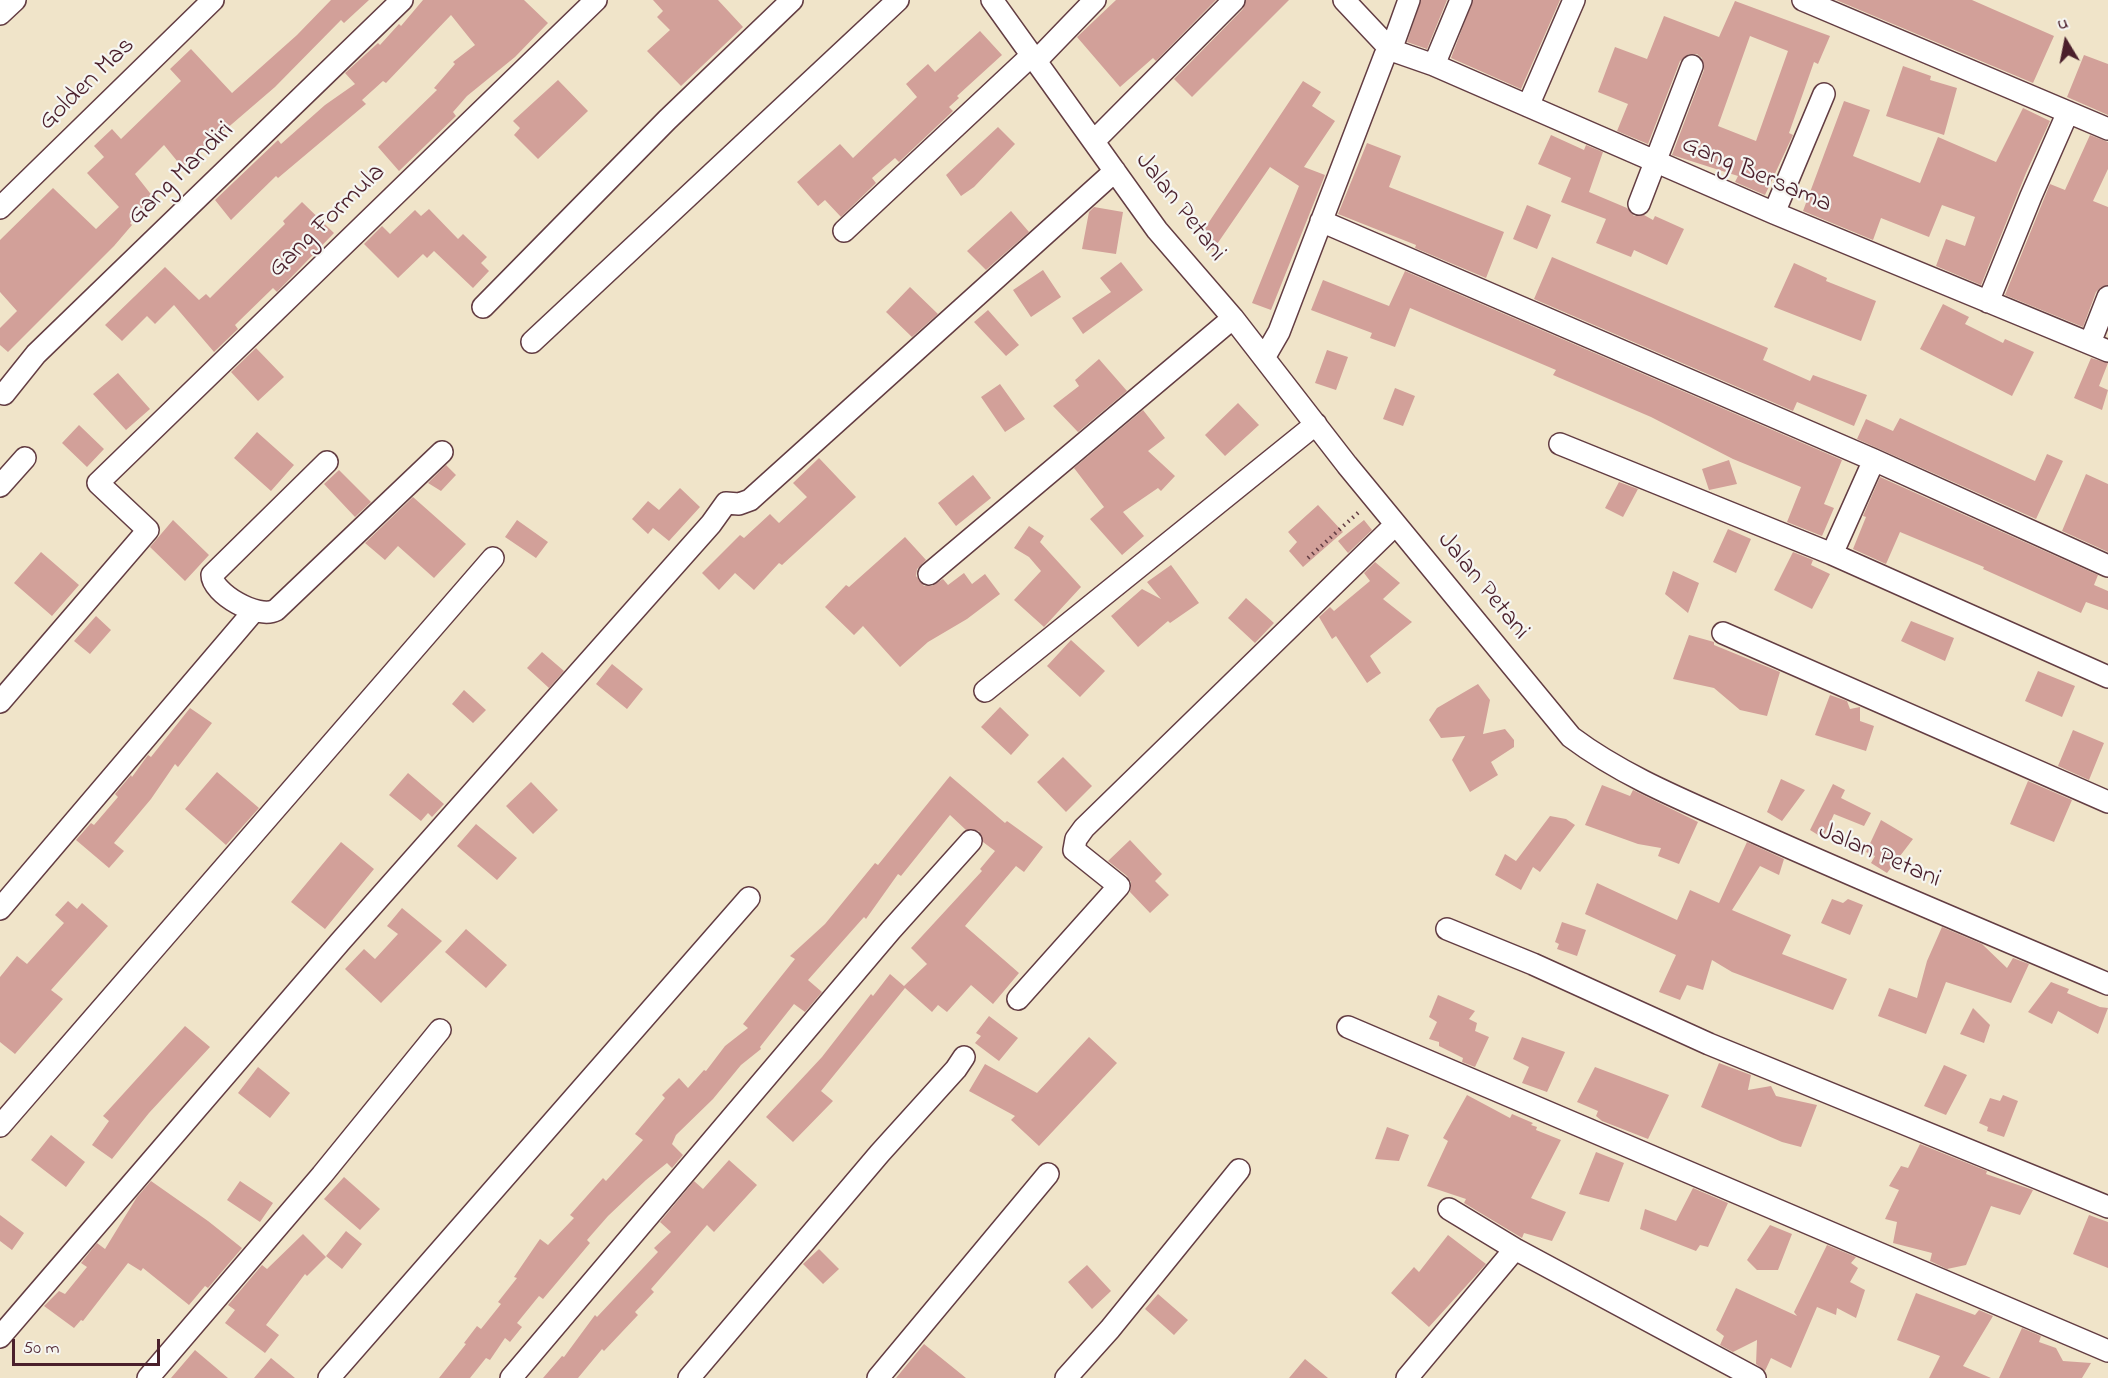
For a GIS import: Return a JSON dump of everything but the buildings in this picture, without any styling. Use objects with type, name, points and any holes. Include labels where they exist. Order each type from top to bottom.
[{"type":"street","points":[[0,14],[15,0]]},
{"type":"street","name":"Golden Mas","points":[[0,208],[213,0]]},
{"type":"street","name":"Gang Mandiri","points":[[4,394],[36,354],[402,0]]},
{"type":"street","name":"Gang Formula","points":[[0,702],[148,530],[98,483],[597,0]]},
{"type":"street","points":[[483,307],[667,120],[792,0]]},
{"type":"street","points":[[532,342],[898,0]]},
{"type":"street","name":"Jalan Petani","points":[[992,0],[1156,230],[1233,318],[1271,344],[1316,424],[1395,525],[1571,738],[1599,758],[1817,860],[2108,984]]},
{"type":"street","points":[[844,231],[1095,0]]},
{"type":"street","points":[[1094,141],[1234,0]]},
{"type":"street","points":[[1344,0],[1388,52]]},
{"type":"street","points":[[1271,344],[1409,0]]},
{"type":"street","points":[[1434,65],[1461,0]]},
{"type":"street","points":[[1528,106],[1574,0]]},
{"type":"street","points":[[1803,0],[2108,129]]},
{"type":"street","name":"Gang Bersama","points":[[1388,52],[1434,65],[1774,213],[2099,347]]},
{"type":"street","points":[[1639,204],[1692,66]]},
{"type":"street","points":[[1774,213],[1824,94]]},
{"type":"street","points":[[1988,302],[2068,112]]},
{"type":"street","points":[[0,1337],[340,942],[711,524],[726,503],[739,504],[750,500],[1115,171]]},
{"type":"street","points":[[1321,221],[1874,459],[2108,566]]},
{"type":"street","points":[[2099,347],[2108,297]]},
{"type":"street","points":[[928,574],[1233,318]]},
{"type":"street","points":[[985,691],[1316,424]]},
{"type":"street","points":[[1560,444],[1832,554],[2108,677]]},
{"type":"street","points":[[327,462],[212,575],[215,586],[253,612],[268,614],[276,610],[442,452]]},
{"type":"street","points":[[0,486],[25,458]]},
{"type":"street","points":[[1832,554],[1874,459]]},
{"type":"street","points":[[1018,999],[1119,886],[1074,850],[1076,839],[1084,828],[1395,525]]},
{"type":"street","points":[[0,1126],[493,558]]},
{"type":"street","points":[[0,909],[253,612]]},
{"type":"street","points":[[1723,633],[2108,802]]},
{"type":"street","points":[[511,1378],[884,939],[971,841]]},
{"type":"street","points":[[330,1378],[749,898]]},
{"type":"street","points":[[1447,929],[1533,964],[1709,1044],[2108,1207]]},
{"type":"street","points":[[1348,1027],[2108,1350]]},
{"type":"street","points":[[148,1378],[176,1349],[440,1030]]},
{"type":"street","points":[[689,1378],[964,1057]]},
{"type":"street","points":[[1066,1378],[1110,1329],[1239,1170]]},
{"type":"street","points":[[878,1378],[938,1303],[1048,1174]]},
{"type":"street","points":[[1449,1209],[1515,1249],[1755,1378]]},
{"type":"street","points":[[1407,1378],[1515,1249]]},
{"type":"path","points":[[1308,558],[1374,498]]}]
